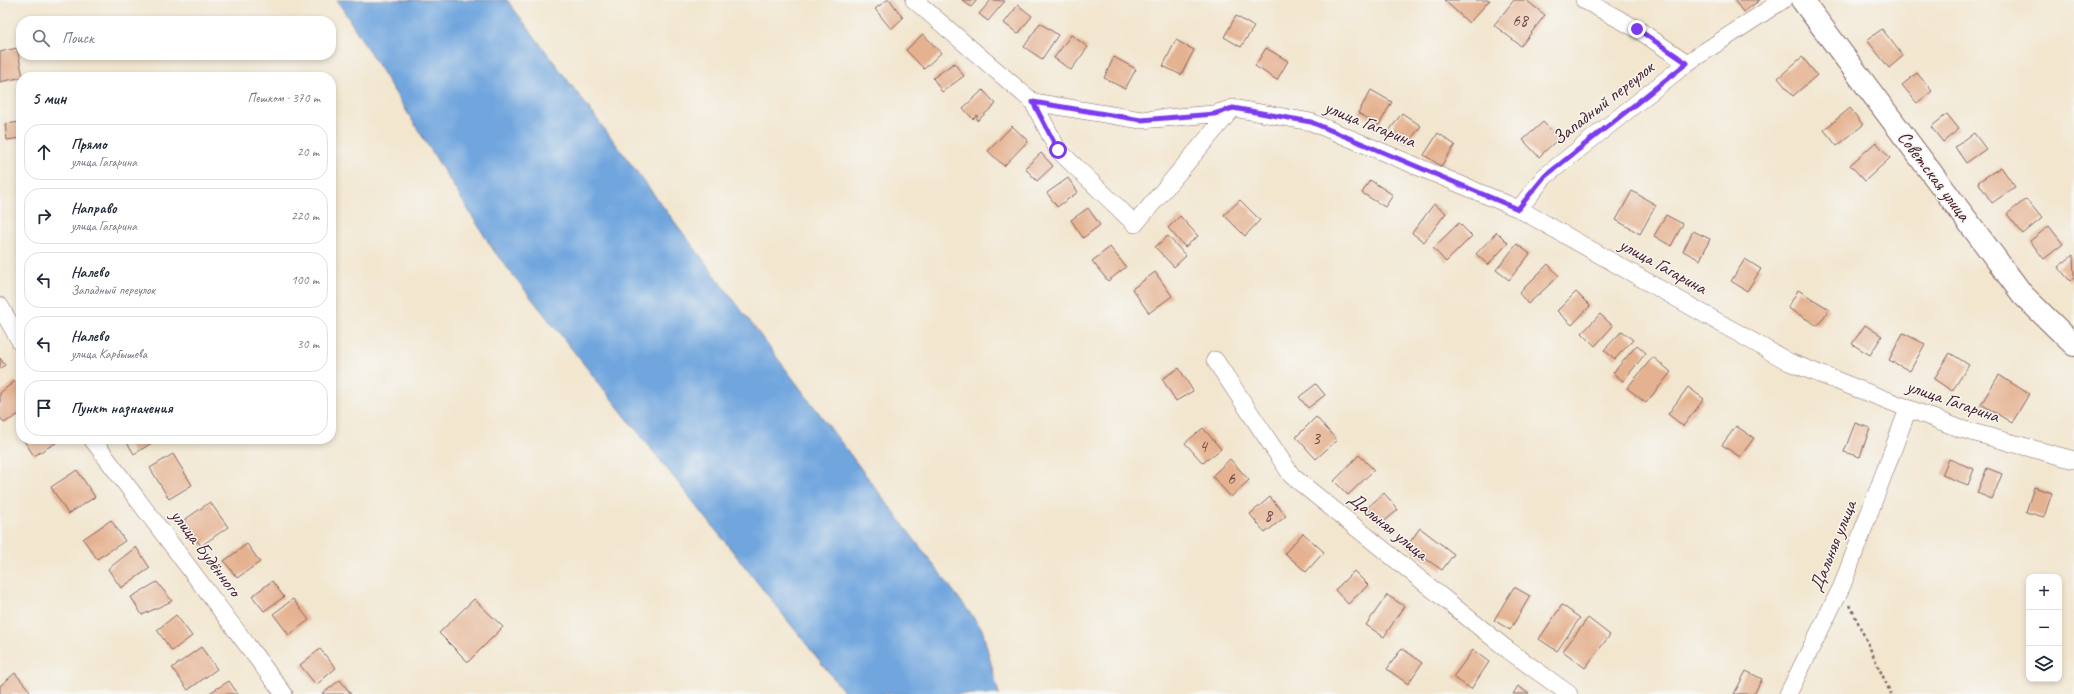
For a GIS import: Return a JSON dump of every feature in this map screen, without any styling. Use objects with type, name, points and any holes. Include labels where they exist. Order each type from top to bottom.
[{"type":"street","points":[[914,0],[1033,102],[1058,150],[1135,224],[1233,108]]},
{"type":"street","points":[[1584,0],[1637,29],[1687,63]]},
{"type":"street","name":"Западный переулок","points":[[1518,209],[1544,177],[1687,63],[1783,0]]},
{"type":"street","name":"Советская улица","points":[[1802,0],[2023,295],[2074,345]]},
{"type":"street","name":"улица Гагарина","points":[[1033,102],[1141,120],[1214,114],[1233,108],[1311,122],[1518,209],[1789,362],[1961,429],[2074,460]]},
{"type":"street","points":[[0,306],[16,334]]},
{"type":"street","name":"Дальняя улица","points":[[1215,360],[1292,476],[1508,650],[1569,694]]},
{"type":"street","name":"Дальняя улица","points":[[1788,694],[1842,586],[1908,408]]},
{"type":"street","name":"улица Будённого","points":[[96,444],[284,694]]},
{"type":"path","points":[[1842,586],[1891,694]]},
{"type":"water","points":[[337,0],[507,0],[982,629],[999,694],[846,694],[494,251]]},
{"type":"building","points":[[887,0],[890,0],[903,18],[891,29],[875,9]]},
{"type":"building","points":[[962,0],[977,0],[971,7]]},
{"type":"building","points":[[991,0],[1005,1],[988,21],[979,14]]},
{"type":"building","points":[[1444,0],[1490,0],[1469,23]]},
{"type":"building","points":[[1514,0],[1526,0],[1545,15],[1521,46],[1494,25]]},
{"type":"building","points":[[1734,0],[1760,0],[1743,12]]},
{"type":"building","points":[[1018,5],[1032,16],[1018,34],[1004,23]]},
{"type":"building","points":[[1236,16],[1254,27],[1241,47],[1224,37]]},
{"type":"building","points":[[1040,23],[1058,35],[1042,59],[1024,47]]},
{"type":"building","points":[[1882,29],[1903,56],[1889,68],[1867,40]]},
{"type":"building","points":[[923,34],[941,53],[924,69],[906,50]]},
{"type":"building","points":[[1071,35],[1088,47],[1071,70],[1054,58]]},
{"type":"building","points":[[1176,40],[1194,50],[1181,75],[1163,66]]},
{"type":"building","points":[[16,48],[16,60],[19,60],[22,72],[16,72],[16,79],[0,82],[0,52]]},
{"type":"building","points":[[1266,48],[1288,61],[1277,80],[1255,66]]},
{"type":"building","points":[[1114,57],[1136,69],[1125,89],[1104,78]]},
{"type":"building","points":[[1802,57],[1817,75],[1793,96],[1778,78]]},
{"type":"building","points":[[954,63],[964,76],[942,92],[933,78]]},
{"type":"building","points":[[1917,73],[1932,91],[1917,103],[1902,85]]},
{"type":"building","points":[[983,90],[996,104],[977,121],[977,115],[973,119],[963,108]]},
{"type":"building","points":[[1371,90],[1392,102],[1379,125],[1358,113]]},
{"type":"building","points":[[1850,108],[1863,125],[1837,146],[1824,130]]},
{"type":"building","points":[[1402,113],[1421,126],[1407,144],[1389,131]]},
{"type":"building","points":[[1947,114],[1959,129],[1943,142],[1931,127]]},
{"type":"building","points":[[1543,122],[1559,138],[1539,157],[1523,140]]},
{"type":"building","points":[[16,123],[16,139],[7,140],[5,124]]},
{"type":"building","points":[[1012,126],[1028,141],[1004,166],[988,151]]},
{"type":"building","points":[[1438,133],[1455,145],[1441,166],[1424,155]]},
{"type":"building","points":[[1974,133],[1986,149],[1966,163],[1955,147]]},
{"type":"building","points":[[1876,142],[1890,158],[1865,181],[1850,165]]},
{"type":"building","points":[[1041,153],[1053,166],[1037,181],[1025,168]]},
{"type":"building","points":[[2001,167],[2015,187],[1992,203],[1978,182]]},
{"type":"building","points":[[1068,178],[1078,192],[1057,207],[1047,193]]},
{"type":"building","points":[[1370,180],[1393,195],[1385,207],[1362,193]]},
{"type":"building","points":[[1632,191],[1656,205],[1640,234],[1616,220]]},
{"type":"building","points":[[2026,199],[2042,218],[2023,234],[2007,214]]},
{"type":"building","points":[[1240,200],[1260,220],[1245,236],[1224,215]]},
{"type":"building","points":[[1434,204],[1446,213],[1424,242],[1412,233]]},
{"type":"building","points":[[1088,208],[1100,225],[1083,238],[1071,220]]},
{"type":"building","points":[[1666,215],[1683,224],[1671,246],[1654,236]]},
{"type":"building","points":[[1180,216],[1198,236],[1185,247],[1168,228]]},
{"type":"building","points":[[1459,223],[1472,236],[1446,262],[1433,248]]},
{"type":"building","points":[[2049,226],[2063,244],[2044,259],[2030,241]]},
{"type":"building","points":[[1693,231],[1710,239],[1700,260],[1683,251]]},
{"type":"building","points":[[1497,232],[1508,243],[1488,265],[1476,254]]},
{"type":"building","points":[[1168,236],[1186,256],[1174,267],[1155,247]]},
{"type":"building","points":[[1517,244],[1530,254],[1509,280],[1496,270]]},
{"type":"building","points":[[1110,247],[1126,267],[1108,281],[1092,261]]},
{"type":"building","points":[[2073,255],[2074,277],[2070,281],[2058,267]]},
{"type":"building","points":[[1745,259],[1761,269],[1747,291],[1731,281]]},
{"type":"building","points":[[1548,264],[1559,276],[1528,304],[1519,293]]},
{"type":"building","points":[[1155,272],[1172,296],[1149,313],[1132,289]]},
{"type":"building","points":[[1798,290],[1829,309],[1818,326],[1788,308]]},
{"type":"building","points":[[1576,292],[1590,306],[1572,325],[1557,311]]},
{"type":"building","points":[[1600,314],[1613,326],[1595,346],[1582,333]]},
{"type":"building","points":[[1865,325],[1882,336],[1870,355],[1852,344]]},
{"type":"building","points":[[1622,331],[1633,340],[1615,359],[1604,350]]},
{"type":"building","points":[[1903,333],[1925,344],[1910,371],[1889,360]]},
{"type":"building","points":[[1637,345],[1646,353],[1623,381],[1613,373]]},
{"type":"building","points":[[1950,353],[1969,365],[1952,391],[1934,379]]},
{"type":"building","points":[[1653,357],[1671,372],[1646,403],[1627,388]]},
{"type":"building","points":[[0,358],[5,365],[0,369]]},
{"type":"building","points":[[1179,368],[1193,391],[1176,401],[1162,379]]},
{"type":"building","points":[[1999,375],[2029,394],[2012,423],[1981,404]]},
{"type":"building","points":[[15,381],[16,382],[16,416],[4,423],[0,417],[0,393]]},
{"type":"building","points":[[1316,384],[1325,395],[1308,408],[1299,397]]},
{"type":"building","points":[[1688,387],[1704,399],[1683,426],[1668,414]]},
{"type":"building","points":[[1316,417],[1337,440],[1316,459],[1296,437]]},
{"type":"building","points":[[1855,423],[1870,428],[1860,457],[1844,452]]},
{"type":"building","points":[[1736,426],[1754,438],[1740,457],[1722,445]]},
{"type":"building","points":[[1203,428],[1221,449],[1203,463],[1185,443]]},
{"type":"building","points":[[26,444],[54,444],[34,456]]},
{"type":"building","points":[[128,444],[150,444],[134,454]]},
{"type":"building","points":[[173,454],[192,485],[169,499],[150,468]]},
{"type":"building","points":[[1359,455],[1374,470],[1348,495],[1334,481]]},
{"type":"building","points":[[1230,459],[1249,480],[1231,497],[1212,476]]},
{"type":"building","points":[[1949,459],[1974,469],[1968,485],[1942,475]]},
{"type":"building","points":[[1987,468],[2002,474],[1992,499],[1977,493]]},
{"type":"building","points":[[77,470],[95,497],[68,514],[51,487]]},
{"type":"building","points":[[2034,487],[2052,493],[2044,517],[2026,512]]},
{"type":"building","points":[[1384,493],[1398,510],[1381,524],[1367,508]]},
{"type":"building","points":[[1270,497],[1286,516],[1265,533],[1250,514]]},
{"type":"building","points":[[210,502],[228,527],[201,546],[183,521]]},
{"type":"building","points":[[111,520],[125,541],[97,559],[83,539]]},
{"type":"building","points":[[1420,528],[1454,554],[1442,570],[1407,546]]},
{"type":"building","points":[[1303,533],[1324,552],[1306,572],[1285,553]]},
{"type":"building","points":[[247,544],[260,562],[237,578],[224,561]]},
{"type":"building","points":[[136,547],[150,568],[121,588],[108,569]]},
{"type":"building","points":[[1354,571],[1368,585],[1348,604],[1335,590]]},
{"type":"building","points":[[272,581],[284,597],[264,611],[252,596]]},
{"type":"building","points":[[157,582],[172,601],[142,615],[131,597]]},
{"type":"building","points":[[1514,587],[1530,596],[1510,630],[1494,620]]},
{"type":"building","points":[[1387,595],[1404,606],[1384,637],[1366,625]]},
{"type":"building","points":[[293,599],[309,620],[289,635],[273,614]]},
{"type":"building","points":[[474,599],[503,627],[468,662],[439,633]]},
{"type":"building","points":[[1562,605],[1580,618],[1557,651],[1539,639]]},
{"type":"building","points":[[176,615],[192,636],[172,651],[157,630]]},
{"type":"building","points":[[1588,618],[1610,635],[1585,668],[1563,651]]},
{"type":"building","points":[[201,647],[217,669],[188,690],[172,668]]},
{"type":"building","points":[[1402,648],[1422,663],[1408,684],[1387,669]]},
{"type":"building","points":[[320,649],[336,668],[316,685],[300,665]]},
{"type":"building","points":[[1473,650],[1489,662],[1471,689],[1453,677]]},
{"type":"building","points":[[1746,671],[1762,679],[1754,694],[1734,694]]},
{"type":"building","points":[[15,673],[30,691],[26,694],[0,694],[0,686]]},
{"type":"building","points":[[340,680],[351,694],[322,694]]},
{"type":"building","points":[[229,681],[238,694],[208,694]]},
{"type":"building","points":[[1518,686],[1529,694],[1513,694]]},
{"type":"route","points":[[1058,150],[1033,102],[1141,120],[1214,114],[1233,108],[1311,122],[1518,209],[1544,177],[1687,63],[1637,29]]}]
